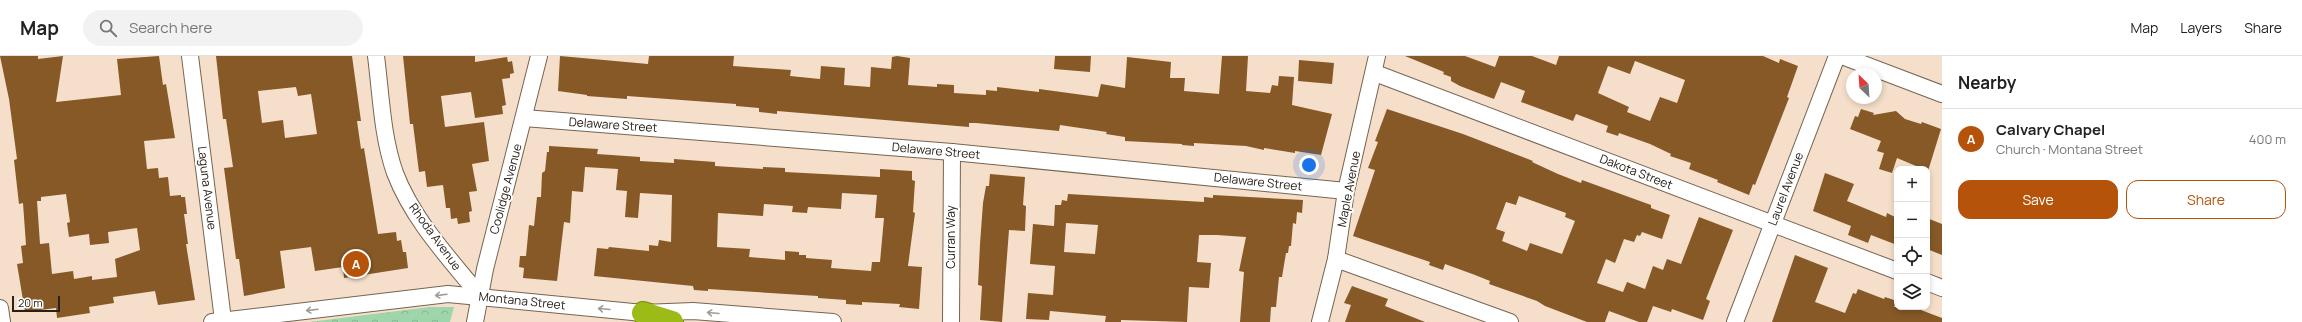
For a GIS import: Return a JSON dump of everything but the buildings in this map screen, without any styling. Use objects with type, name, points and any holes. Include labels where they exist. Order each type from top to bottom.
[{"type":"highway","points":[[643,313],[672,322]]},
{"type":"street","name":"Laguna Avenue","points":[[190,56],[218,321]]},
{"type":"street","name":"Rhoda Avenue","points":[[376,56],[384,126],[395,173],[418,218],[480,296]]},
{"type":"street","name":"Coolidge Avenue","points":[[474,322],[540,56]]},
{"type":"street","name":"Maple Avenue","points":[[1320,322],[1336,259],[1346,191],[1375,73],[1377,56]]},
{"type":"street","name":"Laurel Avenue","points":[[1735,322],[1837,56]]},
{"type":"street","points":[[1842,56],[1942,94]]},
{"type":"street","name":"Dakota Street","points":[[1375,73],[1894,270]]},
{"type":"street","name":"Delaware Street","points":[[524,118],[952,152],[1346,191]]},
{"type":"street","name":"Curran Way","points":[[951,322],[952,152]]},
{"type":"street","points":[[1336,259],[1510,322]]},
{"type":"street","points":[[1930,283],[1942,288]]},
{"type":"street","name":"Montana Street","points":[[218,321],[448,294],[643,313],[693,311],[833,322]]},
{"type":"street","points":[[0,308],[2,322]]},
{"type":"green space","points":[[430,307],[454,307],[450,322],[309,322]]},
{"type":"place","name":"Calvary Chapel","points":[[356,264]]}]
